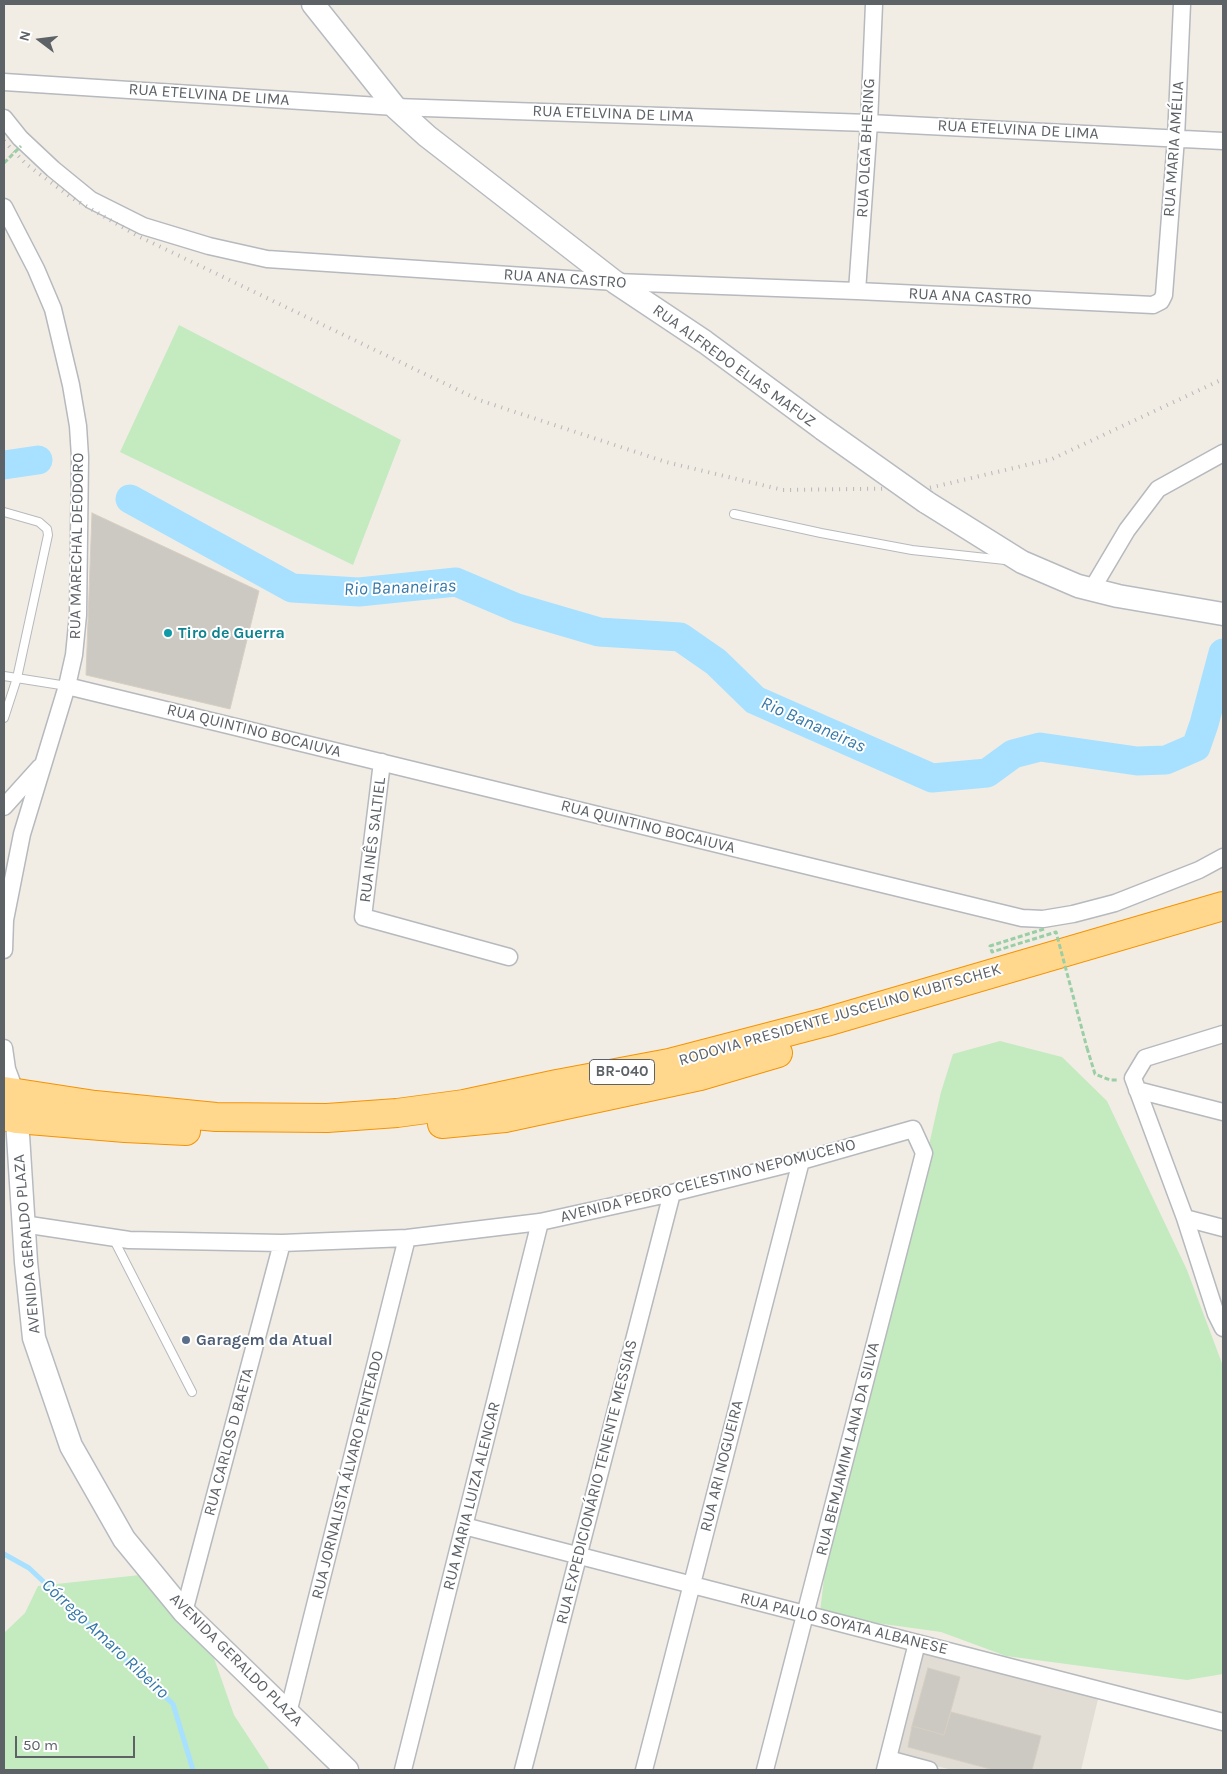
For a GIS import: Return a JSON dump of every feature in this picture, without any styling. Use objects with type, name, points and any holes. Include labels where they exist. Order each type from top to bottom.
[{"type":"highway","name":"RODOVIA PRESIDENTE JUSCELINO KUBITSCHEK","points":[[10,1105],[95,1105],[216,1117],[326,1118],[397,1113],[464,1104],[669,1063],[807,1027],[1223,906]]},
{"type":"highway","name":"RODOVIA PRESIDENTE JUSCELINO KUBITSCHEK","points":[[10,1105],[125,1128],[220,1133],[304,1132],[430,1125],[505,1118],[700,1076],[1223,923]]},
{"type":"street","name":"RUA ALFREDO ELIAS MAFUZ","points":[[313,4],[395,107],[427,136],[615,282],[706,342],[823,430],[926,502],[1022,562],[1078,586],[1118,596],[1215,613]]},
{"type":"street","name":"RUA OLGA BHERING","points":[[857,291],[869,123],[874,4]]},
{"type":"street","name":"RUA MARIA AMÉLIA","points":[[1164,294],[1176,138],[1182,4]]},
{"type":"street","name":"RUA ETELVINA DE LIMA","points":[[4,82],[395,107],[869,123],[1223,141]]},
{"type":"street","name":"RUA ANA CASTRO","points":[[4,118],[20,138],[53,169],[91,200],[143,226],[209,246],[267,259],[615,282],[1154,305],[1161,301],[1164,294]]},
{"type":"street","name":"RUA MARECHAL DEODORO","points":[[4,207],[53,309],[71,385],[78,426],[80,457],[78,615],[74,655],[67,686],[22,834],[5,920],[4,950]]},
{"type":"street","points":[[1092,589],[1128,530],[1158,489],[1223,453]]},
{"type":"street","name":"RUA QUINTINO BOCAIUVA","points":[[67,686],[1022,918],[1043,919],[1073,914],[1115,903],[1198,870],[1223,857]]},
{"type":"street","name":"RUA INÊS SALTIEL","points":[[382,762],[363,917],[508,957]]},
{"type":"street","points":[[4,807],[44,764]]},
{"type":"street","points":[[1223,1034],[1145,1058],[1135,1084],[1185,1218],[1216,1314],[1223,1328]]},
{"type":"street","points":[[4,1048],[10,1105]]},
{"type":"street","points":[[1135,1084],[1223,1112]]},
{"type":"street","name":"AVENIDA GERALDO PLAZA","points":[[10,1105],[34,1338],[71,1446],[124,1539],[184,1612],[347,1770]]},
{"type":"street","name":"AVENIDA PEDRO CELESTINO NEPOMUCENO","points":[[23,1224],[130,1240],[282,1243],[408,1238],[540,1222],[672,1194],[801,1161],[913,1129]]},
{"type":"street","name":"RUA BEMJAMIM LANA DA SILVA","points":[[765,1770],[924,1153],[913,1129]]},
{"type":"street","name":"RUA ARI NOGUEIRA","points":[[644,1770],[801,1161]]},
{"type":"street","name":"RUA EXPEDICIONÁRIO TENENTE MESSIAS","points":[[523,1770],[672,1194]]},
{"type":"street","points":[[1185,1218],[1223,1228]]},
{"type":"street","name":"RUA MARIA LUIZA ALENCAR","points":[[403,1770],[540,1222]]},
{"type":"street","name":"RUA JORNALISTA ÁLVARO PENTEADO","points":[[288,1713],[408,1238]]},
{"type":"street","name":"RUA CARLOS D BAETA","points":[[184,1612],[282,1243]]},
{"type":"street","name":"RUA PAULO SOYATA ALBANESE","points":[[464,1526],[1223,1722]]},
{"type":"street","points":[[917,1643],[886,1765],[929,1770]]},
{"type":"lane","points":[[4,512],[39,522],[47,529],[48,535],[17,678],[4,718]]},
{"type":"lane","points":[[734,514],[912,550],[1022,562]]},
{"type":"lane","points":[[4,676],[67,686]]},
{"type":"lane","points":[[112,1237],[192,1392]]},
{"type":"path","points":[[4,162],[21,146]]},
{"type":"path","points":[[1044,929],[990,946],[992,952],[1056,932],[1095,1074],[1110,1080],[1135,1084]]},
{"type":"shaded area","points":[[923,1653],[1099,1695],[1081,1770],[953,1770],[897,1757]]},
{"type":"green space","points":[[179,325],[401,440],[353,565],[120,452]]},
{"type":"green space","points":[[1000,1041],[1062,1057],[1107,1101],[1187,1270],[1223,1366],[1223,1674],[1187,1680],[1006,1656],[941,1632],[876,1623],[820,1612],[827,1553],[880,1361],[941,1092],[953,1054]]},
{"type":"green space","points":[[140,1575],[166,1609],[214,1658],[234,1715],[270,1770],[4,1770],[4,1633],[25,1613],[38,1586]]},
{"type":"building","name":"Tiro de Guerra","points":[[92,513],[259,591],[230,709],[86,675]]},
{"type":"building","points":[[928,1668],[960,1677],[944,1735],[912,1726]]},
{"type":"building","points":[[951,1712],[1041,1736],[1032,1770],[994,1770],[908,1747],[912,1726],[944,1735]]},
{"type":"waterway","name":"Rio Bananeiras","points":[[4,465],[38,460]]},
{"type":"waterway","name":"Rio Bananeiras","points":[[130,499],[292,588],[359,592],[456,582],[517,608],[599,632],[680,637],[716,662],[755,700],[932,778],[987,773],[1013,754],[1040,747],[1137,761],[1166,760],[1196,747],[1223,653]]},
{"type":"waterway","name":"Córrego Amaro Ribeiro","points":[[4,1554],[29,1568],[173,1704],[193,1770]]},
{"type":"railway","points":[[4,141],[26,164],[72,198],[138,236],[479,400],[666,462],[783,490],[929,488],[1052,459],[1223,379]]},
{"type":"place","name":"Tiro de Guerra","points":[[168,633]]},
{"type":"place","name":"Garagem da Atual","points":[[186,1340]]}]
